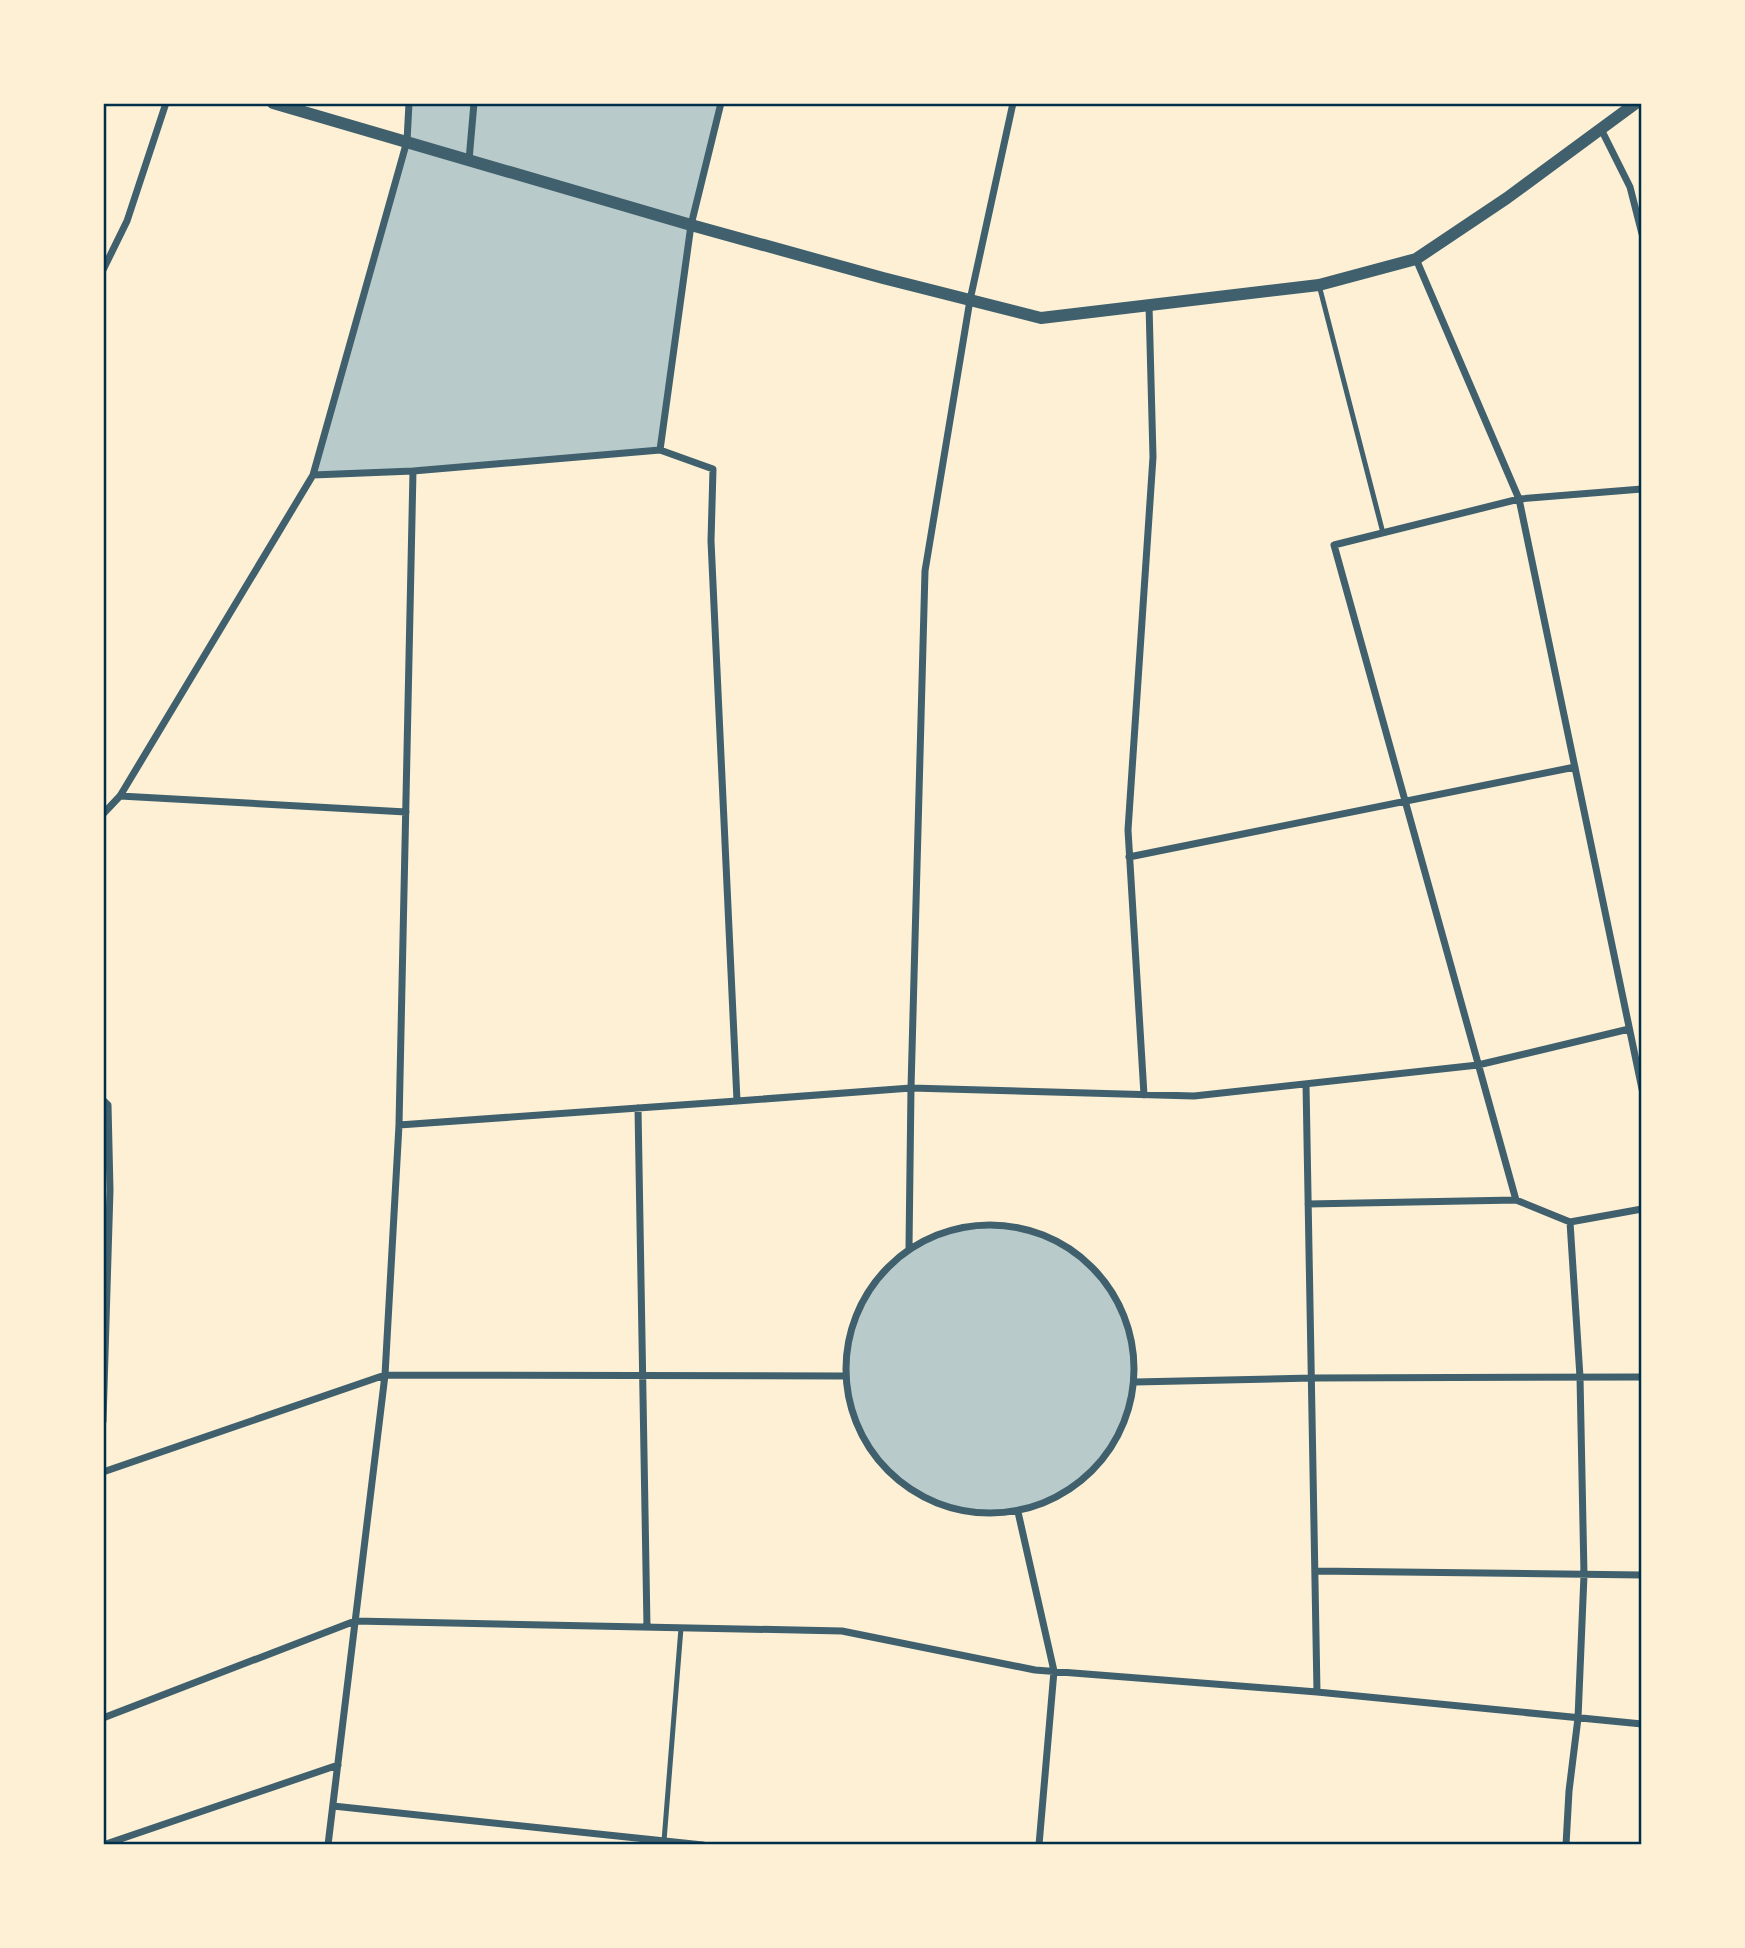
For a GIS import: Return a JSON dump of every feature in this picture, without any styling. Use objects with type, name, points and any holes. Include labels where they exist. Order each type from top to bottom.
[{"type":"street","points":[[103,270],[127,221],[166,103]]},
{"type":"street","points":[[273,103],[691,225],[1041,318],[1319,285],[1416,259],[1507,198],[1636,103]]},
{"type":"street","points":[[103,814],[120,796],[313,475],[407,141],[409,103]]},
{"type":"street","points":[[469,160],[474,103]]},
{"type":"street","points":[[660,450],[691,225],[721,103]]},
{"type":"street","points":[[909,1247],[925,571],[971,300],[1013,103]]},
{"type":"street","points":[[1601,129],[1630,187],[1642,233]]},
{"type":"street","points":[[1416,259],[1519,499],[1642,1089]]},
{"type":"street","points":[[1144,1095],[1128,830],[1153,457],[1149,305]]},
{"type":"street","points":[[313,475],[413,471],[660,450],[713,469],[711,541],[737,1101]]},
{"type":"street","points":[[328,1845],[385,1375],[399,1125],[413,471]]},
{"type":"street","points":[[1516,1200],[1334,545],[1519,499],[1642,489]]},
{"type":"street","points":[[1129,857],[1575,767]]},
{"type":"street","points":[[120,796],[406,812]]},
{"type":"street","points":[[399,1125],[911,1087],[1194,1096],[1478,1065],[1629,1029]]},
{"type":"street","points":[[1306,1084],[1317,1692]]},
{"type":"street","points":[[103,1100],[108,1105],[103,1421]]},
{"type":"street","points":[[638,1108],[647,1627]]},
{"type":"street","points":[[1308,1204],[1516,1200],[1570,1222],[1642,1209]]},
{"type":"street","points":[[998,1222],[1043,1233],[1084,1257],[1114,1292],[1132,1335],[1135,1382],[1123,1427],[1098,1466],[1062,1496],[1018,1512],[969,1513],[921,1497],[883,1466],[856,1425],[845,1376],[851,1327],[873,1282],[909,1247],[952,1228],[998,1222]]},
{"type":"street","points":[[1566,1845],[1578,1718],[1584,1575],[1580,1377],[1570,1222]]},
{"type":"street","points":[[103,1472],[385,1375],[845,1376]]},
{"type":"street","points":[[1135,1382],[1312,1378],[1642,1377]]},
{"type":"street","points":[[1018,1512],[1054,1671],[1039,1845]]},
{"type":"street","points":[[1315,1571],[1642,1575]]},
{"type":"street","points":[[103,1718],[355,1621],[842,1631],[1035,1670],[1317,1692],[1642,1724]]},
{"type":"street","points":[[103,1844],[338,1765]]},
{"type":"street","points":[[333,1806],[703,1845]]},
{"type":"lane","points":[[1319,285],[1383,533]]},
{"type":"lane","points":[[664,1841],[681,1628]]},
{"type":"shaded area","points":[[409,103],[721,103],[691,225],[660,450],[313,475],[407,141]]},
{"type":"shaded area","points":[[976,1224],[1004,1224],[1032,1230],[1058,1241],[1082,1256],[1102,1276],[1117,1300],[1128,1326],[1134,1368],[1128,1410],[1117,1436],[1102,1460],[1082,1480],[1058,1495],[1032,1506],[1004,1512],[976,1512],[948,1506],[922,1495],[898,1480],[878,1460],[863,1436],[852,1410],[846,1382],[846,1354],[852,1326],[863,1300],[878,1276],[898,1256],[922,1241],[948,1230]]}]
